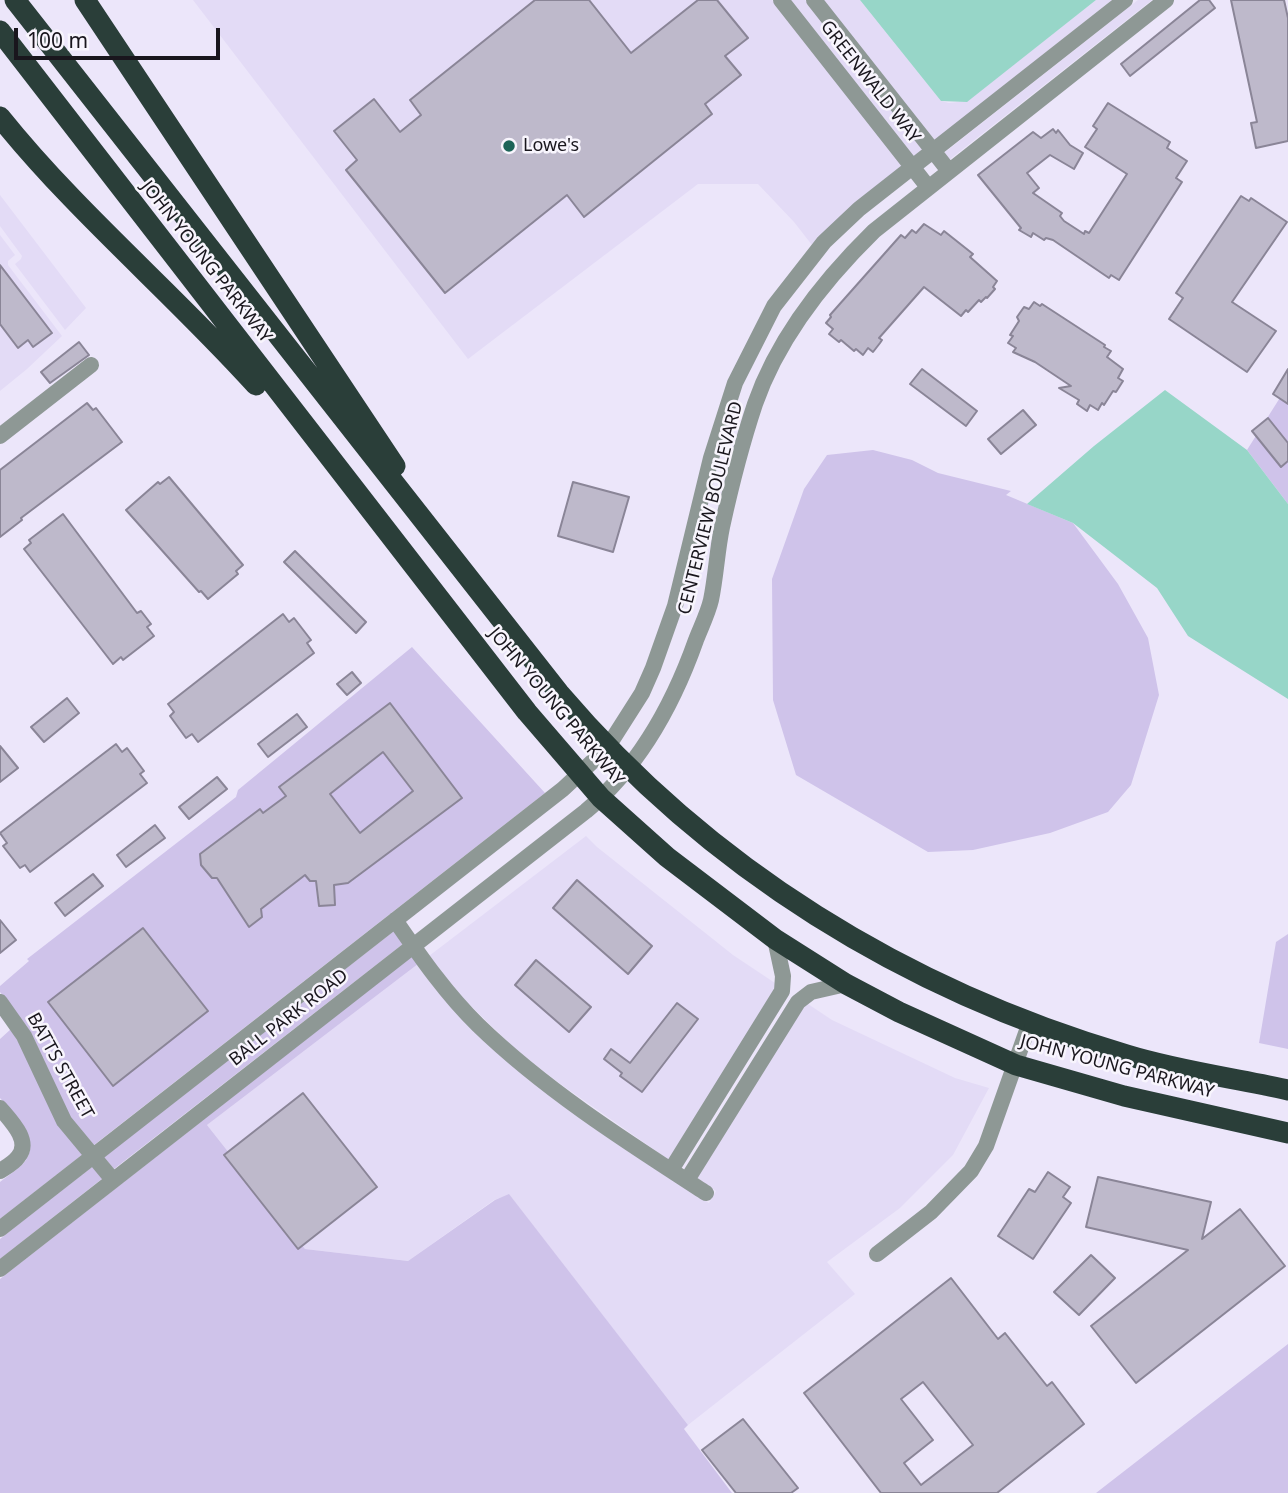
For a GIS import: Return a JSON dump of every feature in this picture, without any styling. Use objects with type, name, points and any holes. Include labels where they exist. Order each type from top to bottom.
[{"type":"highway","name":"JOHN YOUNG PARKWAY","points":[[15,0],[559,693],[607,748],[677,812],[757,878],[826,923],[924,978],[1030,1022],[1129,1056],[1288,1090]]},
{"type":"highway","points":[[85,0],[477,591]]},
{"type":"highway","name":"JOHN YOUNG PARKWAY","points":[[0,31],[527,712],[601,798],[667,858],[775,939],[846,984],[899,1012],[1016,1065],[1124,1096],[1288,1133]]},
{"type":"highway","points":[[0,117],[36,162],[222,347],[267,396],[305,428]]},
{"type":"street","name":"GREENWALD WAY","points":[[781,0],[928,187]]},
{"type":"street","name":"GREENWALD WAY","points":[[814,0],[949,171]]},
{"type":"street","points":[[933,151],[1125,0]]},
{"type":"street","name":"CENTERVIEW BOULEVARD","points":[[601,798],[648,743],[683,677],[710,601],[722,527],[756,402],[780,351],[807,307],[849,256],[874,231],[1166,0]]},
{"type":"street","name":"CENTERVIEW BOULEVARD","points":[[580,774],[607,748],[642,693],[653,668],[675,606],[711,458],[735,383],[774,306],[824,242],[859,209],[933,151]]},
{"type":"street","points":[[0,436],[91,365]]},
{"type":"street","points":[[711,458],[743,446]]},
{"type":"street","name":"BALL PARK ROAD","points":[[0,1229],[580,774]]},
{"type":"street","name":"BALL PARK ROAD","points":[[0,1269],[601,798]]},
{"type":"street","points":[[395,920],[457,1003],[512,1055],[577,1105],[706,1193]]},
{"type":"street","points":[[671,1170],[782,991],[783,976],[775,939]]},
{"type":"street","points":[[687,1180],[798,1002],[811,992],[846,984]]},
{"type":"street","name":"BATTS STREET","points":[[2,1008],[24,1036],[64,1121],[113,1180]]},
{"type":"street","points":[[877,1254],[931,1212],[971,1171],[986,1146],[1030,1022]]},
{"type":"street","points":[[759,1030],[774,1038]]},
{"type":"street","points":[[0,1108],[18,1129],[22,1145],[20,1156],[0,1171]]},
{"type":"shaded area","points":[[193,0],[772,0],[902,166],[812,245],[758,184],[698,184],[468,359]]},
{"type":"shaded area","points":[[790,0],[805,0],[922,149],[913,157]]},
{"type":"shaded area","points":[[823,0],[860,0],[941,101],[949,103],[967,101],[1096,0],[1112,0],[934,141]]},
{"type":"shaded area","points":[[860,0],[1096,0],[967,102],[941,101]]},
{"type":"shaded area","points":[[1138,0],[1152,0],[949,160],[944,153]]},
{"type":"shaded area","points":[[0,195],[86,308],[65,330],[15,264],[22,256],[0,226]]},
{"type":"shaded area","points":[[0,235],[15,255],[8,261],[8,265],[62,336],[0,391]]},
{"type":"shaded area","points":[[1288,385],[1288,504],[1247,450]]},
{"type":"shaded area","points":[[1165,390],[1247,450],[1288,504],[1288,699],[1188,636],[1157,588],[1073,523],[1027,504]]},
{"type":"shaded area","points":[[873,450],[912,460],[938,473],[1011,491],[1006,495],[1073,523],[1118,584],[1148,638],[1159,695],[1131,785],[1108,812],[1050,833],[973,850],[928,852],[796,775],[773,700],[772,579],[804,489],[827,455]]},
{"type":"shaded area","points":[[412,647],[545,793],[94,1145],[70,1117],[31,1033],[0,992],[0,986],[29,961],[27,959],[236,797],[238,790]]},
{"type":"shaded area","points":[[586,836],[733,955],[775,983],[775,988],[669,1160],[516,1050],[463,998],[429,956]]},
{"type":"shaded area","points":[[394,931],[403,944],[114,1169],[104,1157]]},
{"type":"shaded area","points":[[1288,934],[1288,1049],[1259,1043],[1276,942]]},
{"type":"shaded area","points":[[412,956],[418,964],[207,1125],[305,1249],[408,1261],[495,1200],[509,1194],[688,1425],[684,1429],[732,1493],[0,1493],[0,1279]]},
{"type":"shaded area","points":[[418,964],[630,1152],[709,1203],[716,1191],[697,1178],[808,1004],[832,1020],[955,1078],[989,1088],[953,1155],[900,1208],[827,1262],[855,1294],[688,1425],[509,1195],[494,1200],[408,1261],[305,1249],[207,1125]]},
{"type":"shaded area","points":[[11,1029],[83,1154],[0,1219],[0,1182],[26,1160],[30,1144],[23,1127],[0,1098],[0,1039]]},
{"type":"shaded area","points":[[93,1166],[103,1178],[0,1259],[0,1239]]},
{"type":"shaded area","points":[[1288,1344],[1288,1493],[1096,1493]]},
{"type":"building","name":"Lowe's","points":[[535,0],[589,0],[631,53],[698,0],[717,0],[748,38],[725,56],[741,75],[705,104],[712,114],[584,217],[567,195],[445,293],[346,170],[357,160],[334,131],[374,99],[400,132],[421,115],[410,100]]},
{"type":"building","points":[[1200,0],[1209,0],[1215,8],[1130,76],[1121,64]]},
{"type":"building","points":[[1231,0],[1284,0],[1288,18],[1288,141],[1256,148],[1251,123],[1257,122]]},
{"type":"building","points":[[1108,103],[1170,142],[1167,148],[1187,161],[1176,178],[1182,182],[1119,280],[1111,275],[1109,278],[1053,240],[1044,240],[1033,233],[1031,237],[1019,230],[1021,228],[978,175],[1033,132],[1041,138],[1053,129],[1056,133],[1058,130],[1070,145],[1083,153],[1074,169],[1050,155],[1027,173],[1039,188],[1033,193],[1062,213],[1060,216],[1064,221],[1084,234],[1085,231],[1089,233],[1127,174],[1085,147],[1097,129],[1093,126]]},
{"type":"building","points":[[1241,196],[1249,201],[1251,198],[1287,222],[1232,302],[1276,331],[1247,372],[1169,319],[1183,298],[1176,293]]},
{"type":"building","points":[[924,224],[941,235],[944,231],[973,254],[970,257],[997,281],[993,287],[995,289],[961,316],[924,287],[879,338],[882,340],[873,352],[868,348],[863,355],[841,340],[839,342],[829,334],[833,329],[826,323],[830,315],[901,235],[905,238],[912,230],[916,233]]},
{"type":"building","points":[[0,265],[52,333],[33,347],[28,340],[18,348],[0,324]]},
{"type":"building","points":[[1034,302],[1040,306],[1042,304],[1105,345],[1104,347],[1111,351],[1107,357],[1123,369],[1118,378],[1123,381],[1098,410],[1090,405],[1087,411],[1077,404],[1079,400],[1059,388],[1071,386],[1035,362],[1013,352],[1016,348],[1008,343],[1019,321],[1017,317],[1024,307],[1029,309]]},
{"type":"building","points":[[79,342],[89,355],[50,383],[41,372]]},
{"type":"building","points":[[922,369],[977,411],[966,426],[910,384]]},
{"type":"building","points":[[1288,369],[1288,404],[1273,394]]},
{"type":"building","points":[[87,403],[93,410],[96,408],[122,442],[0,537],[0,470]]},
{"type":"building","points":[[1023,410],[1036,425],[1001,454],[988,439]]},
{"type":"building","points":[[1268,418],[1288,443],[1288,461],[1281,467],[1252,431]]},
{"type":"building","points":[[169,477],[243,565],[236,571],[238,574],[208,599],[126,510],[158,482],[160,484]]},
{"type":"building","points":[[573,482],[629,497],[613,552],[558,536]]},
{"type":"building","points":[[63,514],[137,613],[141,611],[151,624],[147,627],[154,636],[123,660],[121,657],[113,664],[24,549],[31,543],[29,540]]},
{"type":"building","points":[[295,551],[366,622],[356,633],[284,562]]},
{"type":"building","points":[[283,614],[289,622],[294,618],[311,640],[307,643],[314,653],[198,742],[192,734],[186,738],[170,716],[174,712],[168,704]]},
{"type":"building","points":[[352,672],[361,683],[347,695],[337,684]]},
{"type":"building","points":[[67,698],[79,713],[44,742],[31,727]]},
{"type":"building","points":[[390,703],[462,798],[348,883],[334,885],[335,905],[319,906],[316,881],[310,881],[305,875],[261,909],[262,917],[249,927],[217,878],[212,878],[201,865],[200,854],[260,809],[263,813],[286,796],[279,787]],"holes":[[[383,752],[413,791],[360,833],[330,794]]]},
{"type":"building","points":[[297,714],[307,727],[268,757],[258,744]]},
{"type":"building","points":[[116,744],[122,752],[127,748],[144,771],[140,774],[147,783],[30,872],[25,865],[20,868],[3,846],[7,843],[0,833]]},
{"type":"building","points":[[0,746],[18,768],[0,782]]},
{"type":"building","points":[[217,777],[227,789],[189,819],[179,807]]},
{"type":"building","points":[[155,825],[165,838],[126,867],[117,855]]},
{"type":"building","points":[[93,874],[103,886],[65,916],[55,903]]},
{"type":"building","points":[[577,880],[652,946],[628,974],[553,908]]},
{"type":"building","points":[[0,920],[16,940],[0,953]]},
{"type":"building","points":[[143,928],[208,1011],[113,1086],[48,1002]]},
{"type":"building","points":[[536,960],[591,1007],[569,1032],[515,985]]},
{"type":"building","points":[[677,1003],[698,1019],[642,1092],[620,1076],[622,1073],[604,1059],[611,1049],[630,1063]]},
{"type":"building","points":[[303,1093],[377,1187],[298,1249],[224,1155]]},
{"type":"building","points":[[1048,1172],[1070,1187],[1063,1197],[1071,1203],[1033,1259],[998,1236],[1029,1189],[1035,1192]]},
{"type":"building","points":[[1098,1177],[1211,1202],[1202,1239],[1240,1209],[1285,1266],[1136,1383],[1091,1326],[1188,1250],[1086,1227]]},
{"type":"building","points":[[1091,1255],[1115,1278],[1079,1315],[1054,1292]]},
{"type":"building","points":[[951,1278],[998,1339],[1005,1333],[1047,1386],[1052,1382],[1084,1424],[997,1493],[881,1493],[804,1393]],"holes":[[[923,1382],[973,1445],[921,1485],[904,1463],[933,1440],[901,1399]]]},
{"type":"building","points":[[743,1419],[798,1488],[791,1493],[736,1493],[702,1450]]},
{"type":"place","name":"Lowe's","points":[[509,146]]}]
